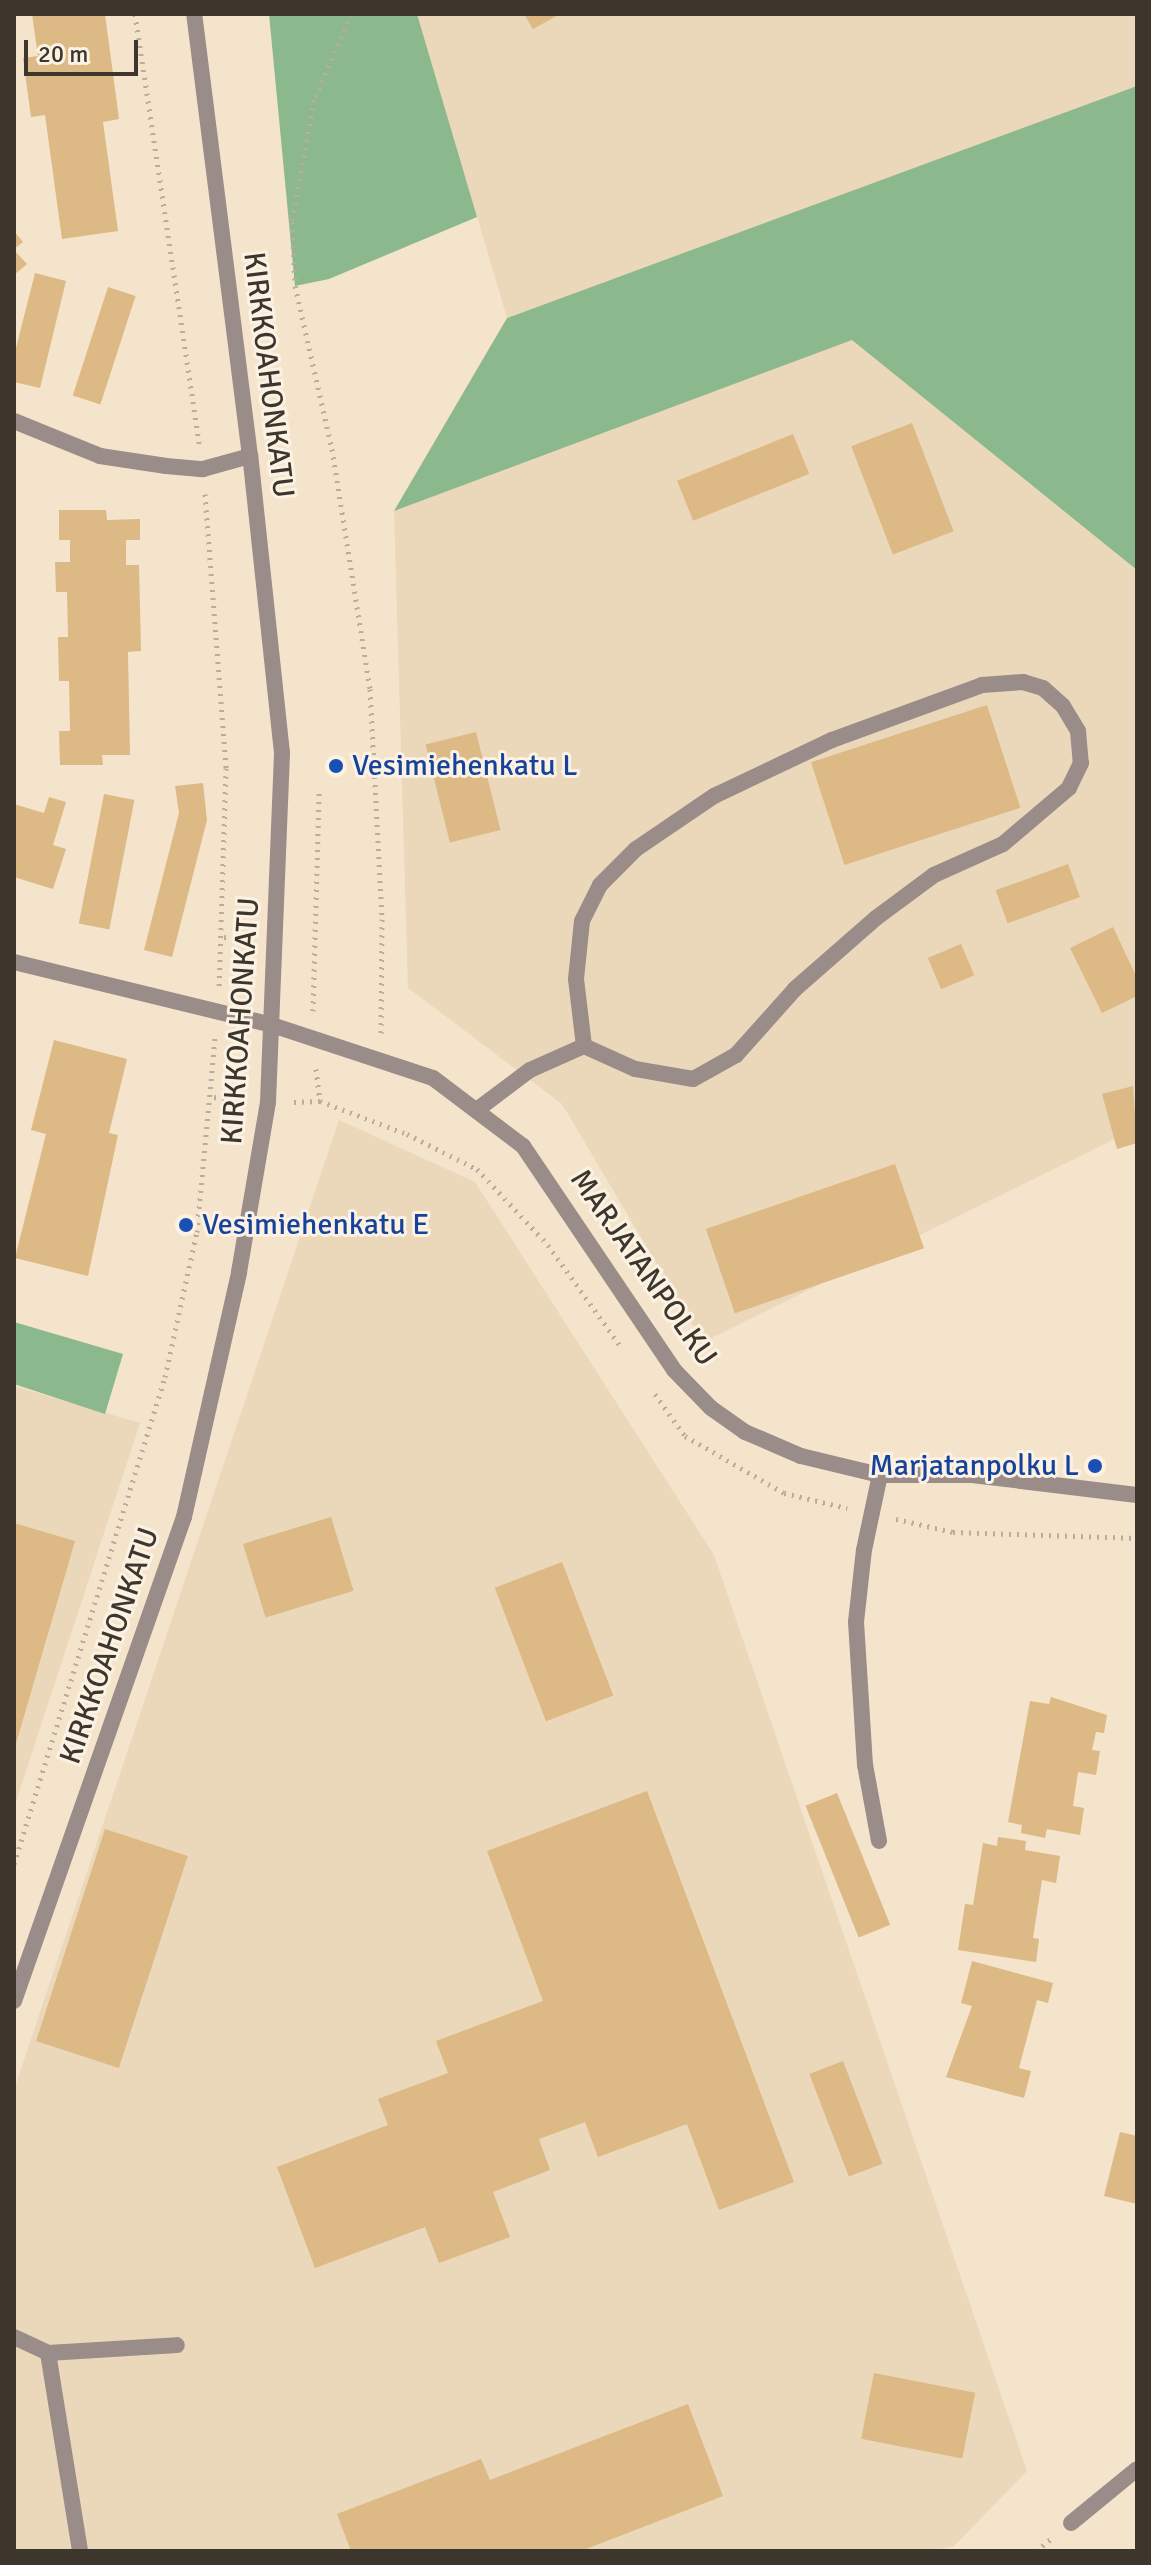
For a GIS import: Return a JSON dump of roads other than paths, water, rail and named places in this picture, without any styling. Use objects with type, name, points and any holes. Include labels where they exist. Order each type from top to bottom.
[{"type":"street","name":"KIRKKOAHONKATU","points":[[14,2001],[184,1517],[239,1272],[268,1102],[282,753],[250,456],[194,14]]},
{"type":"street","points":[[14,421],[100,456],[203,469],[250,456]]},
{"type":"street","points":[[478,1109],[530,1070],[584,1046],[635,1069],[693,1079],[736,1055],[795,989],[876,918],[934,875],[1003,844],[1069,788],[1081,763],[1080,747],[1078,731],[1063,706],[1043,688],[1023,682],[982,685],[832,740],[714,796],[636,849],[600,885],[582,921],[576,979],[584,1046]]},
{"type":"street","name":"MARJATANPOLKU","points":[[14,962],[272,1025],[433,1078],[523,1146],[637,1319],[711,1408],[745,1432],[801,1456],[880,1475],[972,1475],[1137,1495]]},
{"type":"street","points":[[879,1841],[864,1749],[856,1622],[864,1550],[880,1475]]},
{"type":"street","points":[[14,2337],[48,2353],[177,2345]]},
{"type":"street","points":[[48,2353],[80,2551]]},
{"type":"street","points":[[1071,2523],[1137,2469]]},
{"type":"place","name":"Vesimiehenkatu L","points":[[336,766]]},
{"type":"place","name":"Vesimiehenkatu E","points":[[186,1225]]},
{"type":"place","name":"Marjatanpolku L","points":[[1095,1466]]}]
